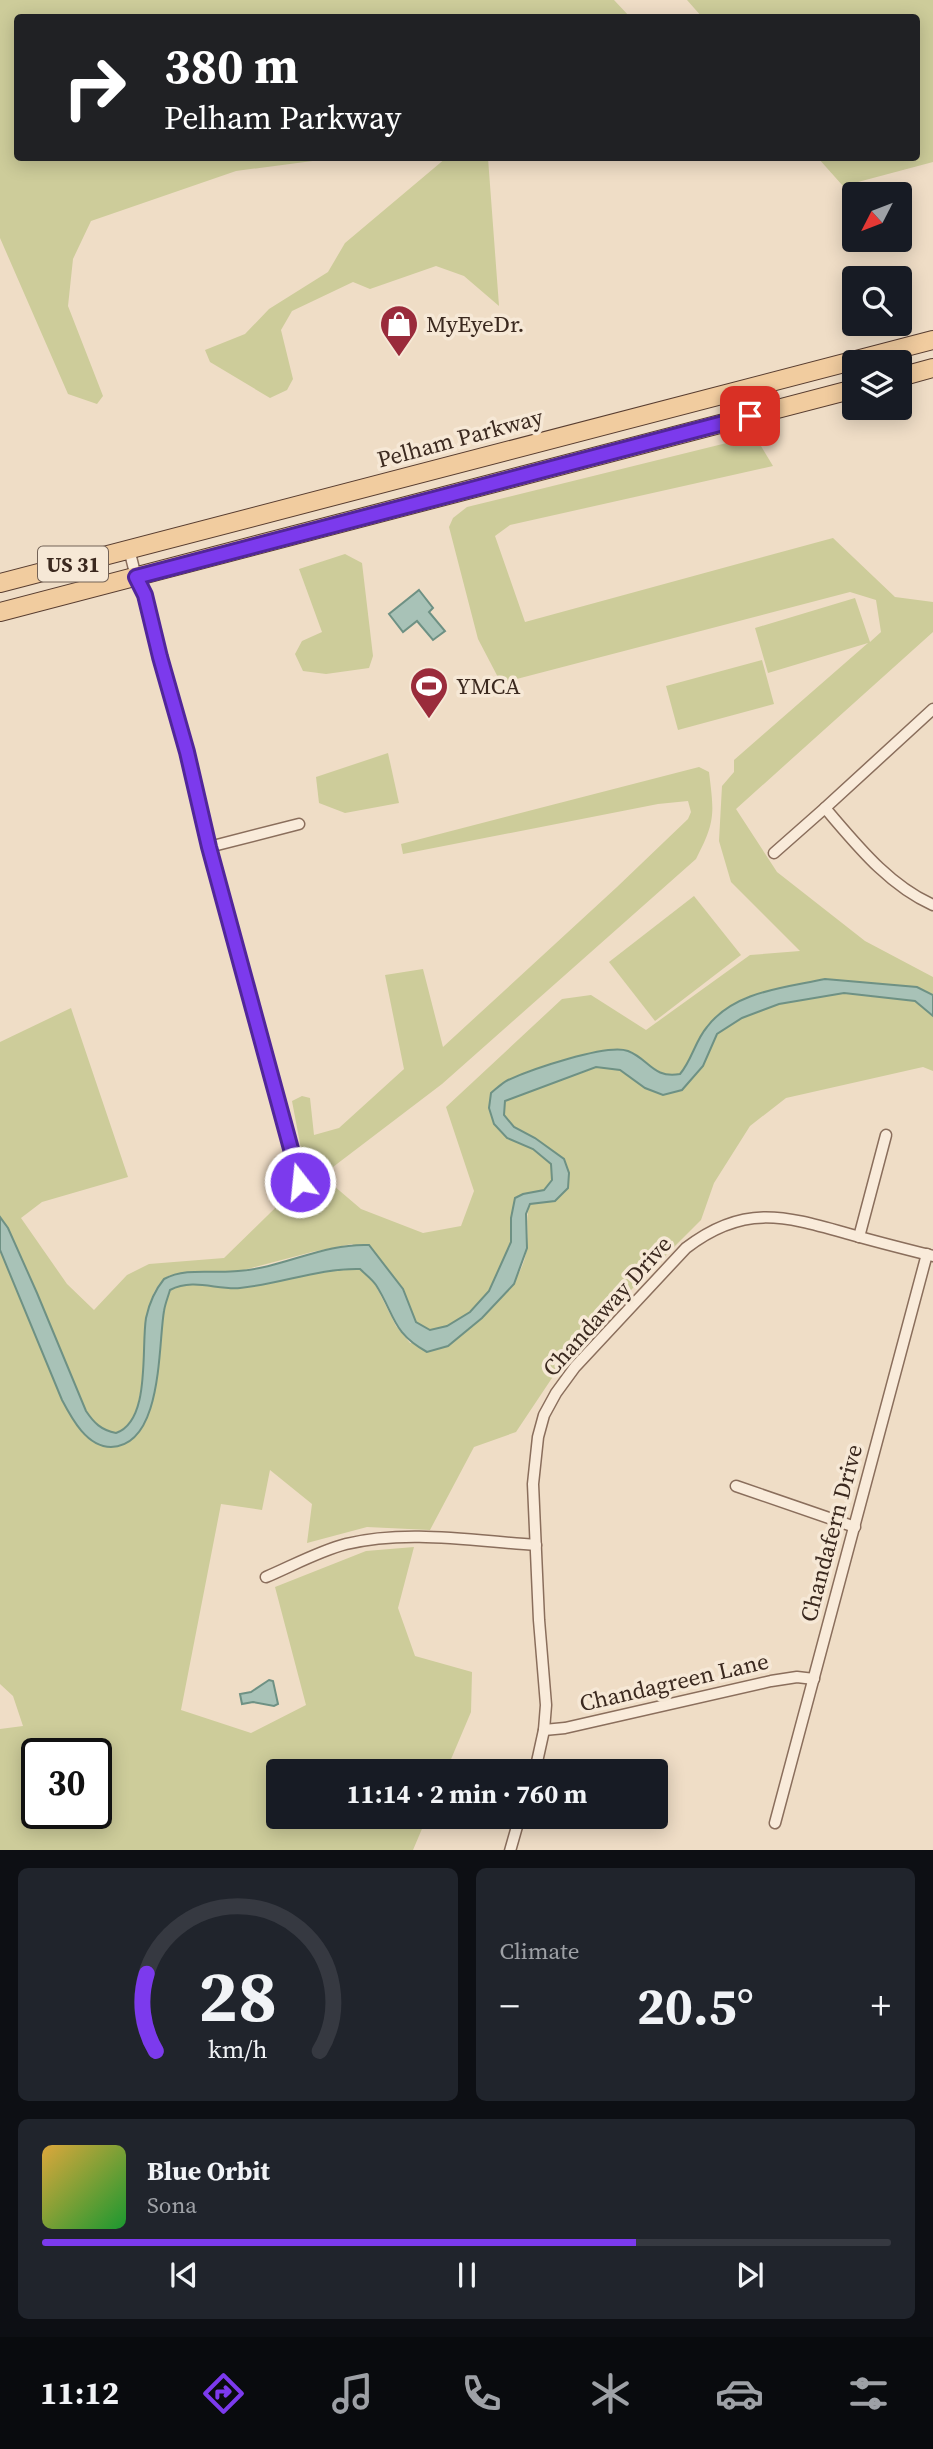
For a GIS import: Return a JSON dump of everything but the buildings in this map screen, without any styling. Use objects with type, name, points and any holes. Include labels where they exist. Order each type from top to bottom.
[{"type":"main road","points":[[912,374],[930,369],[926,342]]},
{"type":"main road","name":"Pelham Parkway","points":[[0,583],[926,342]]},
{"type":"main road","points":[[762,385],[769,411]]},
{"type":"main road","name":"US 31","points":[[0,612],[842,392]]},
{"type":"main road","points":[[412,476],[428,501]]},
{"type":"main road","points":[[190,533],[195,561]]},
{"type":"main road","points":[[43,572],[49,599]]},
{"type":"street","points":[[129,550],[136,577],[145,595],[209,847],[300,1182]]},
{"type":"street","points":[[774,853],[933,709]]},
{"type":"street","points":[[825,808],[892,880],[933,905]]},
{"type":"street","points":[[209,847],[299,824]]},
{"type":"street","points":[[859,1237],[886,1135]]},
{"type":"street","name":"Chandaway Drive","points":[[538,1759],[544,1730],[545,1705],[533,1484],[538,1437],[544,1415],[575,1367],[686,1248],[714,1229],[738,1220],[755,1217],[796,1219],[930,1255]]},
{"type":"street","name":"Chandafern Drive","points":[[775,1823],[930,1255]]},
{"type":"street","points":[[736,1486],[855,1527]]},
{"type":"street","points":[[266,1577],[340,1546],[380,1539],[429,1538],[536,1545]]},
{"type":"street","name":"Chandagreen Lane","points":[[544,1730],[565,1728],[771,1681],[797,1677],[814,1679]]},
{"type":"street","points":[[510,1850],[516,1829]]},
{"type":"shaded area","points":[[0,0],[614,0],[627,14],[14,14],[14,161],[312,161],[236,171],[91,221],[73,259],[68,306],[103,396],[97,404],[68,394],[0,238]]},
{"type":"shaded area","points":[[687,0],[933,0],[933,162],[858,182],[842,182],[842,185],[821,161],[920,161],[920,14],[699,14]]},
{"type":"shaded area","points":[[442,161],[488,161],[499,306],[464,276],[436,266],[370,289],[353,282],[292,311],[281,330],[293,379],[287,390],[270,398],[210,362],[205,350],[245,334],[269,309],[328,272],[345,243]]},
{"type":"shaded area","points":[[755,436],[773,466],[510,525],[495,536],[525,622],[833,538],[895,597],[933,602],[933,632],[736,809],[777,872],[865,941],[933,977],[933,995],[917,987],[825,979],[704,1030],[689,1063],[680,1074],[663,1074],[635,1054],[618,1050],[568,1059],[508,1080],[491,1093],[507,1138],[533,1149],[551,1164],[552,1180],[544,1190],[523,1194],[511,1218],[511,1242],[489,1291],[470,1312],[447,1326],[430,1330],[416,1322],[403,1289],[352,1244],[240,1271],[170,1275],[156,1288],[149,1307],[142,1382],[138,1405],[130,1422],[115,1433],[94,1424],[86,1411],[8,1228],[0,1217],[0,1042],[71,1008],[128,1177],[42,1202],[21,1218],[67,1284],[94,1310],[127,1275],[149,1264],[224,1258],[319,1165],[334,1186],[361,1209],[423,1233],[461,1226],[474,1191],[446,1107],[562,999],[591,995],[646,1030],[750,955],[800,951],[731,882],[719,841],[722,786],[734,772],[734,760],[868,643],[768,673],[755,628],[855,598],[870,642],[881,632],[876,600],[850,592],[501,683],[478,639],[449,527],[453,518],[467,507]]},
{"type":"shaded area","points":[[345,554],[362,563],[373,656],[369,668],[326,674],[303,671],[295,654],[302,641],[322,632],[299,569]]},
{"type":"shaded area","points":[[419,590],[433,608],[429,612],[445,631],[433,640],[417,621],[403,632],[389,614]]},
{"type":"shaded area","points":[[762,660],[774,704],[678,730],[666,686]]},
{"type":"shaded area","points":[[388,753],[399,803],[345,813],[319,803],[316,777]]},
{"type":"shaded area","points":[[699,767],[709,772],[712,817],[696,859],[442,1084],[329,1170],[320,1157],[305,1170],[292,1101],[302,1096],[310,1098],[314,1135],[339,1128],[404,1069],[385,975],[423,969],[443,1047],[617,887],[688,819],[691,812],[688,801],[658,804],[403,854],[401,844]]},
{"type":"shaded area","points":[[694,896],[741,955],[655,1021],[609,962]]},
{"type":"shaded area","points":[[825,979],[917,987],[933,995],[933,1016],[915,1001],[844,993],[779,1004],[742,1018],[717,1034],[703,1066],[682,1090],[663,1095],[645,1088],[620,1070],[596,1067],[505,1101],[504,1115],[514,1127],[564,1159],[569,1173],[568,1188],[555,1201],[530,1204],[526,1214],[527,1248],[514,1284],[482,1318],[448,1346],[427,1352],[407,1338],[376,1285],[360,1269],[330,1271],[240,1288],[188,1285],[170,1290],[164,1311],[155,1391],[140,1430],[128,1442],[111,1447],[95,1442],[81,1431],[62,1400],[0,1250],[0,1217],[8,1228],[37,1293],[86,1411],[98,1425],[116,1433],[127,1426],[140,1399],[146,1318],[153,1297],[164,1279],[181,1273],[255,1269],[335,1248],[369,1245],[403,1289],[416,1322],[430,1330],[447,1326],[470,1312],[489,1291],[511,1242],[511,1218],[515,1198],[544,1190],[552,1180],[551,1164],[533,1149],[507,1138],[494,1124],[489,1108],[491,1093],[506,1081],[550,1064],[603,1051],[628,1051],[663,1074],[680,1074],[703,1032],[718,1015],[731,1006],[761,993]]},
{"type":"shaded area","points":[[844,993],[915,1001],[933,1016],[933,1071],[923,1067],[786,1098],[750,1126],[714,1183],[701,1220],[570,1351],[516,1432],[474,1447],[430,1530],[367,1527],[307,1543],[312,1504],[270,1470],[262,1510],[221,1504],[181,1710],[251,1733],[306,1705],[275,1587],[366,1551],[414,1547],[398,1608],[415,1656],[472,1672],[471,1712],[451,1759],[266,1759],[266,1829],[422,1829],[413,1850],[0,1850],[0,1729],[23,1726],[13,1696],[0,1684],[0,1250],[62,1400],[73,1419],[96,1443],[127,1442],[141,1425],[156,1389],[164,1310],[170,1290],[179,1287],[196,1285],[241,1288],[330,1271],[360,1269],[375,1284],[396,1326],[410,1343],[448,1346],[497,1303],[517,1277],[527,1247],[530,1204],[555,1201],[568,1187],[535,1138],[514,1127],[504,1115],[504,1101],[596,1067],[620,1070],[645,1088],[703,1066],[717,1034],[742,1018],[779,1004]]},
{"type":"shaded area","points":[[269,1680],[273,1681],[278,1704],[242,1704],[240,1694],[251,1692]]},
{"type":"place","name":"MyEyeDr.","points":[[399,358]]},
{"type":"place","name":"YMCA","points":[[429,720]]},
{"type":"route","points":[[300,1182],[209,847],[145,595],[136,577],[750,416]]}]
